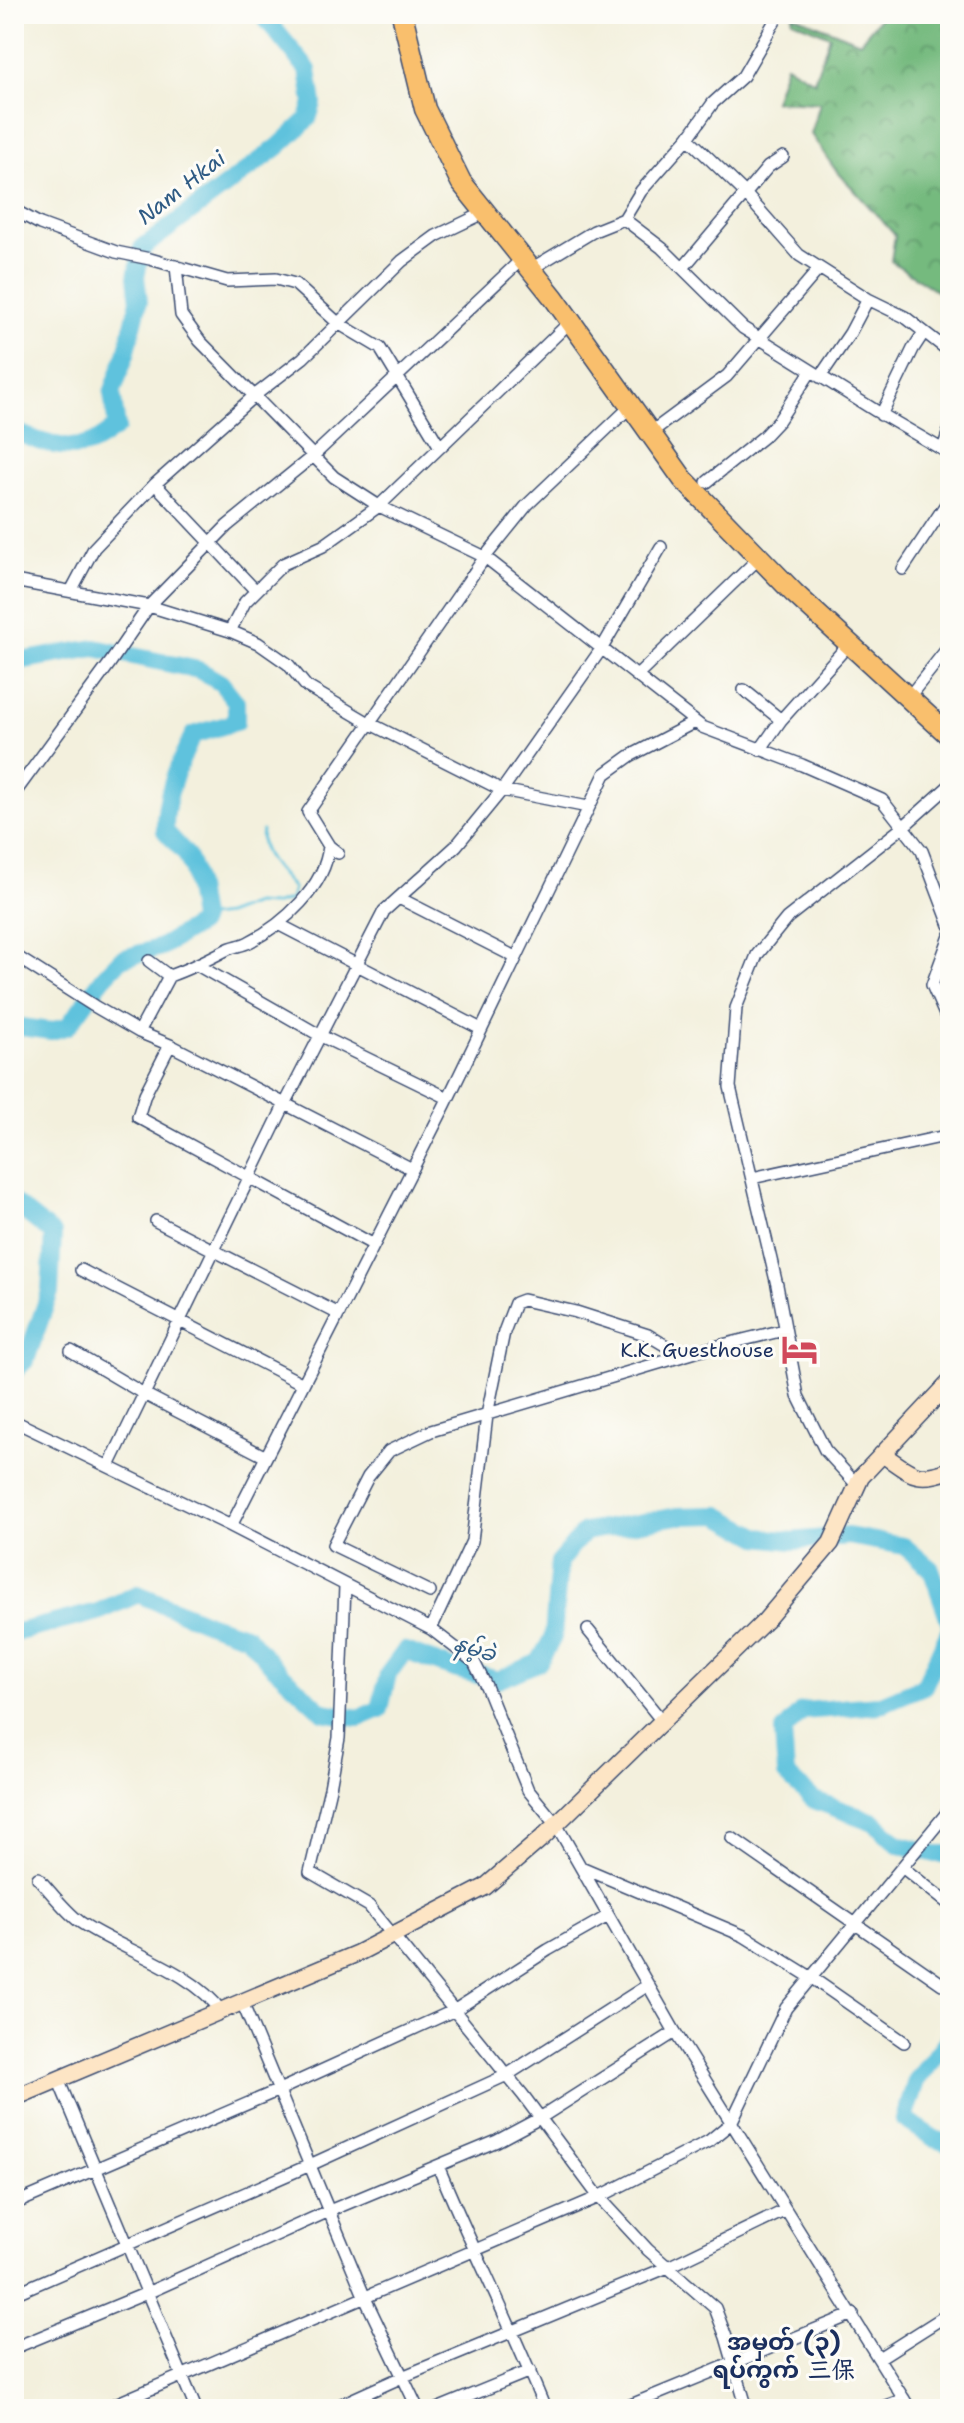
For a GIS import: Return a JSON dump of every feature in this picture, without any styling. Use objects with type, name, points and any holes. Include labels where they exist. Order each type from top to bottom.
[{"type":"highway","points":[[402,14],[425,109],[461,182],[571,321],[683,479],[759,558],[950,736]]},
{"type":"main road","points":[[14,2098],[358,1953],[485,1887],[556,1824],[765,1621],[834,1536],[861,1477],[950,1382]]},
{"type":"main road","points":[[882,1454],[917,1477],[930,1478],[950,1470]]},
{"type":"street","points":[[14,794],[149,606],[227,526],[313,456],[397,376],[527,264],[624,219],[641,191],[688,138],[713,103],[743,76],[779,14]]},
{"type":"street","points":[[688,138],[747,196],[799,255],[868,299],[905,317],[950,352]]},
{"type":"street","points":[[683,268],[747,196],[768,167],[783,157]]},
{"type":"street","points":[[14,210],[40,224],[116,252],[227,281],[276,279],[295,284],[338,323],[380,348],[440,447]]},
{"type":"street","points":[[71,591],[94,548],[155,484],[254,396],[303,358],[402,261],[436,236],[486,212]]},
{"type":"street","points":[[624,219],[662,248],[743,328],[760,339],[946,452],[950,428]]},
{"type":"street","points":[[176,266],[181,315],[200,341],[334,477],[379,506],[485,557],[702,727],[882,800],[922,851],[950,925]]},
{"type":"street","points":[[650,433],[727,376],[819,269]]},
{"type":"street","points":[[707,482],[763,437],[779,420],[850,333],[868,299]]},
{"type":"street","points":[[230,631],[245,602],[283,564],[323,546],[379,506],[571,321]]},
{"type":"street","points":[[881,415],[924,332]]},
{"type":"street","points":[[139,1032],[169,976],[230,948],[247,944],[278,924],[305,898],[334,850],[308,812],[485,557],[527,505],[631,406]]},
{"type":"street","points":[[155,484],[256,591]]},
{"type":"street","points":[[903,569],[950,498]]},
{"type":"street","points":[[109,1466],[285,1104],[384,911],[456,846],[502,790],[602,648],[661,547]]},
{"type":"street","points":[[637,676],[759,558]]},
{"type":"street","points":[[14,581],[149,606],[230,631],[258,643],[288,664],[306,686],[369,723],[502,790],[588,807]]},
{"type":"street","points":[[760,750],[781,720],[849,644]]},
{"type":"street","points":[[908,698],[950,645]]},
{"type":"street","points":[[744,690],[781,720]]},
{"type":"street","points":[[231,1526],[448,1098],[605,774],[630,756],[695,722]]},
{"type":"street","points":[[857,1485],[825,1450],[798,1396],[777,1285],[730,1087],[736,1008],[757,955],[787,918],[903,827],[950,785]]},
{"type":"street","points":[[399,898],[515,957]]},
{"type":"street","points":[[278,924],[481,1029]]},
{"type":"street","points":[[950,936],[932,985],[950,1026]]},
{"type":"street","points":[[14,955],[139,1032],[412,1169]]},
{"type":"street","points":[[149,961],[169,976]]},
{"type":"street","points":[[197,965],[321,1036],[448,1098]]},
{"type":"street","points":[[170,1045],[145,1094],[138,1117],[374,1245]]},
{"type":"street","points":[[752,1178],[950,1135]]},
{"type":"street","points":[[156,1221],[339,1314]]},
{"type":"street","points":[[81,1270],[303,1384]]},
{"type":"street","points":[[431,1629],[472,1541],[487,1415],[504,1332],[515,1303],[523,1300],[576,1312],[648,1335],[683,1356]]},
{"type":"street","points":[[430,1592],[333,1545],[368,1477],[389,1451],[431,1431],[683,1356],[784,1330]]},
{"type":"street","points":[[71,1351],[144,1394],[266,1457]]},
{"type":"street","points":[[14,1421],[231,1526],[431,1629],[474,1662],[528,1790],[556,1824],[675,2032],[907,2404],[878,2409]]},
{"type":"street","points":[[345,1586],[339,1738],[310,1872],[369,1906],[507,2075],[599,2197],[648,2250],[715,2308],[747,2409]]},
{"type":"street","points":[[588,1630],[662,1721]]},
{"type":"street","points":[[104,2409],[599,2197],[709,2141],[731,2123],[786,2008],[950,1809]]},
{"type":"street","points":[[732,1838],[942,1984]]},
{"type":"street","points":[[905,1862],[950,1905]]},
{"type":"street","points":[[581,1867],[744,1936],[812,1978],[904,2042]]},
{"type":"street","points":[[38,1878],[79,1922],[191,1984],[213,1999],[221,2011]]},
{"type":"street","points":[[14,2204],[455,2010],[548,1950],[608,1916]]},
{"type":"street","points":[[14,2294],[507,2075],[648,1985]]},
{"type":"street","points":[[242,2002],[365,2298],[418,2409]]},
{"type":"street","points":[[14,2348],[497,2141],[540,2118],[675,2032]]},
{"type":"street","points":[[58,2079],[196,2409]]},
{"type":"street","points":[[438,2166],[473,2251],[513,2330],[545,2409]]},
{"type":"street","points":[[331,2409],[668,2267],[786,2210]]},
{"type":"street","points":[[879,2358],[950,2313]]},
{"type":"street","points":[[621,2409],[853,2314]]},
{"type":"street","points":[[437,2409],[530,2371]]},
{"type":"green space","points":[[883,14],[950,14],[950,300],[891,261],[895,235],[834,168],[811,134],[820,103],[774,101],[786,65],[814,81],[830,36],[792,20],[793,15],[860,42]]},
{"type":"waterway","name":"Nam Hkai","points":[[14,431],[41,442],[71,447],[93,443],[117,427],[112,393],[126,354],[139,301],[136,277],[142,248],[278,147],[308,119],[313,103],[308,70],[262,14]]},
{"type":"waterway","name":"Nam Hkai","points":[[14,662],[95,648],[199,670],[221,683],[236,702],[236,722],[193,735],[169,794],[165,831],[186,854],[193,870],[201,918],[199,924],[161,947],[121,959],[68,1026],[51,1031],[14,1026]]},
{"type":"waterway","points":[[201,918],[226,915],[255,904],[272,905],[290,900],[293,888],[266,855],[262,831]]},
{"type":"waterway","name":"Nam Hkai","points":[[14,1203],[53,1234],[50,1292],[26,1360],[14,1372]]},
{"type":"waterway","name":"နမ့်ခဲ","points":[[14,1633],[98,1612],[138,1594],[247,1636],[271,1664],[323,1712],[359,1718],[380,1709],[388,1674],[405,1651],[454,1669],[498,1680],[539,1662],[553,1637],[559,1562],[584,1532],[678,1516],[719,1515],[759,1537],[792,1541],[848,1536],[904,1546],[931,1569],[950,1623]]},
{"type":"waterway","name":"နမ့်ခဲ","points":[[950,1629],[924,1686],[879,1705],[802,1711],[783,1732],[786,1774],[814,1800],[874,1822],[898,1844],[936,1854],[950,1854]]},
{"type":"waterway","name":"နမ့်ခဲ","points":[[950,2037],[916,2081],[904,2119],[935,2139],[950,2144]]},
{"type":"place","name":"K.K. Guesthouse","points":[[800,1350]]},
{"type":"district","name":"အမှတ် (၃) ရပ်ကွက် 三保","points":[[784,2356]]}]
